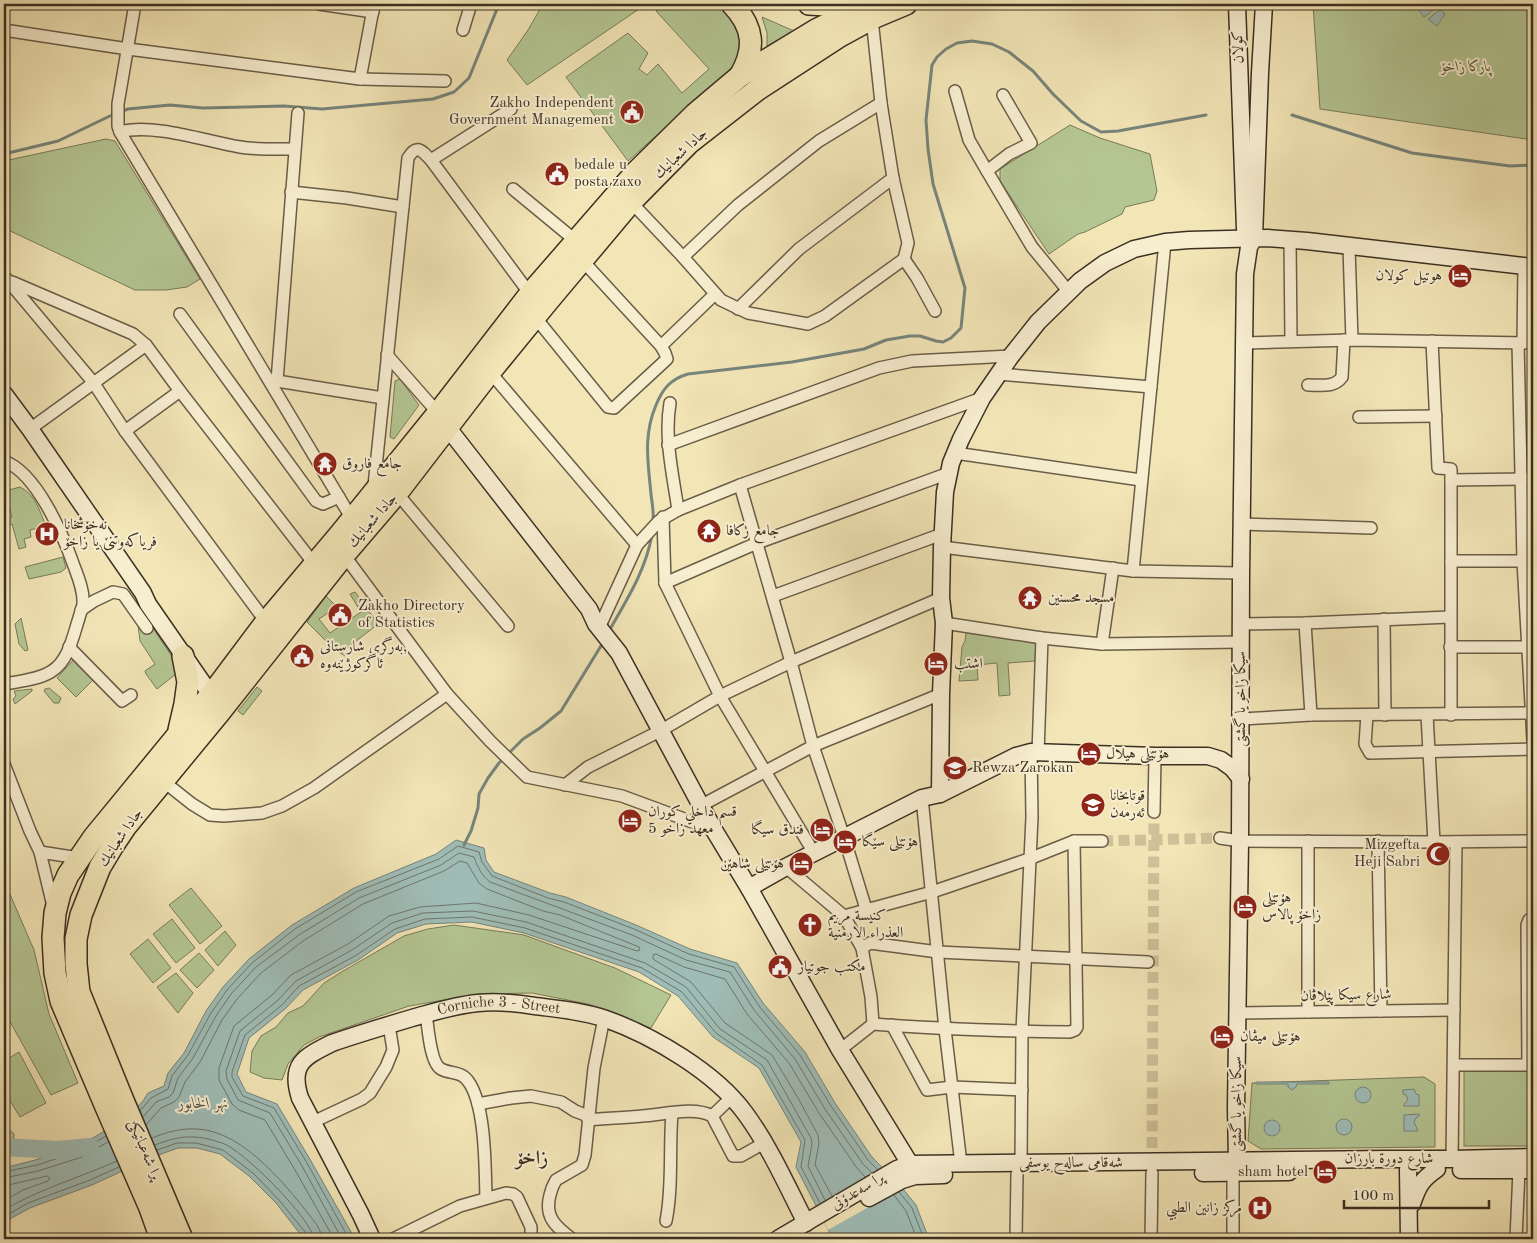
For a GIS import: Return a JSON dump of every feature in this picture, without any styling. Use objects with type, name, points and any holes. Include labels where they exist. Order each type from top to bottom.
[{"type":"highway","points":[[732,4],[741,13],[751,38],[747,64],[739,77]]},
{"type":"highway","points":[[809,4],[845,4]]},
{"type":"highway","points":[[870,11],[906,4]]},
{"type":"highway","name":"جادا شعبانيك","points":[[238,674],[266,622],[315,565],[374,491],[442,426],[535,317],[579,250],[637,171],[695,114],[739,77],[816,30],[870,11]]},
{"type":"highway","name":"جادا شعبانيك","points":[[114,1103],[66,1013],[59,993],[54,964],[53,938],[55,913],[60,893],[68,875],[79,858],[94,837],[215,692],[238,674],[397,494],[530,294],[631,202],[689,143],[757,90],[826,44],[870,11]]},
{"type":"highway","points":[[176,738],[181,722],[188,682],[183,656]]},
{"type":"highway","name":"جادا شعبانيك","points":[[114,1103],[80,992],[76,964],[76,939],[81,915],[100,867],[126,826],[164,781],[215,692]]},
{"type":"highway","name":"پرا شەعبانیکێ","points":[[114,1103],[158,1205]]},
{"type":"highway","points":[[158,1205],[161,1239]]},
{"type":"highway","points":[[158,1205],[182,1239]]},
{"type":"main road","name":"كولان","points":[[1237,4],[1241,129]]},
{"type":"main road","points":[[1250,238],[1264,4]]},
{"type":"main road","name":"سیکا زاخو یا گشتى","points":[[1240,1167],[1236,1107],[1242,719],[1241,573],[1245,274],[1250,238],[1241,129]]},
{"type":"main road","points":[[940,794],[944,622],[941,598],[942,540],[945,492],[949,473],[955,453],[982,398],[1038,322],[1092,271],[1112,259],[1134,250],[1165,242],[1250,238],[1335,244],[1529,267]]},
{"type":"main road","points":[[4,394],[143,592],[148,604],[183,656],[215,692]]},
{"type":"main road","points":[[442,426],[583,614],[598,627],[619,654],[714,830],[749,888],[840,1050],[903,1171]]},
{"type":"main road","points":[[143,592],[154,600],[215,692]]},
{"type":"main road","points":[[749,888],[814,852],[922,798],[940,794],[1016,756],[1034,752],[1208,756],[1221,760],[1232,768],[1241,779]]},
{"type":"main road","name":"Corniche 3 - Street","points":[[372,1239],[300,1098],[296,1084],[296,1074],[303,1061],[314,1052],[332,1043],[449,1007],[480,1003],[514,1003],[566,1010],[604,1018],[629,1028],[686,1059],[710,1076],[746,1113],[764,1144],[816,1220]]},
{"type":"main road","name":"شارع دورة بارزان","points":[[1240,1167],[1388,1158],[1452,1159],[1482,1152],[1533,1157]]},
{"type":"main road","name":"شەقامی سالەح یوسفی","points":[[903,1171],[922,1175],[1152,1161],[1240,1167]]},
{"type":"main road","name":"شەقامی سالەح یوسفی","points":[[903,1171],[961,1164],[1019,1169]]},
{"type":"main road","name":"شارع دورة بارزان","points":[[1240,1167],[1526,1170]]},
{"type":"main road","points":[[1408,1169],[1409,1239]]},
{"type":"main road","points":[[1408,1216],[1417,1189],[1424,1178],[1437,1169]]},
{"type":"main road","name":"پرا سەعدۆنی","points":[[816,1220],[903,1171]]},
{"type":"main road","points":[[778,1239],[816,1220]]},
{"type":"main road","points":[[797,1239],[816,1220]]},
{"type":"street","points":[[135,4],[118,104],[119,129],[274,383],[352,519]]},
{"type":"street","points":[[319,4],[373,8],[360,79]]},
{"type":"street","points":[[463,30],[471,4]]},
{"type":"street","points":[[631,202],[721,300],[748,313],[808,324],[825,316],[904,259],[908,243],[893,178],[881,103],[870,11]]},
{"type":"street","points":[[4,30],[128,49],[360,79],[445,80]]},
{"type":"street","points":[[955,91],[968,140],[1032,248],[1069,292]]},
{"type":"street","points":[[987,171],[1009,154],[1031,142],[1003,95]]},
{"type":"street","points":[[683,257],[738,204],[819,141],[881,103]]},
{"type":"street","points":[[431,160],[512,109]]},
{"type":"street","points":[[274,383],[298,113]]},
{"type":"street","points":[[119,129],[147,129],[242,148],[294,149]]},
{"type":"street","points":[[374,491],[408,158],[411,152],[416,149],[422,150],[431,160],[530,294]]},
{"type":"street","points":[[738,309],[799,249],[893,178]]},
{"type":"street","points":[[513,189],[579,250],[663,350],[667,358],[614,408],[611,408],[608,407],[535,317]]},
{"type":"street","points":[[291,192],[403,207]]},
{"type":"street","points":[[1290,240],[1291,342]]},
{"type":"street","points":[[1133,571],[1165,242]]},
{"type":"street","points":[[1308,385],[1332,385],[1342,377],[1348,340],[1350,247]]},
{"type":"street","points":[[904,259],[935,310]]},
{"type":"street","points":[[1529,267],[1521,479],[1523,562],[1530,648],[1533,740]]},
{"type":"street","points":[[7,279],[133,334],[146,345],[315,565]]},
{"type":"street","points":[[7,279],[94,382],[125,431],[266,622]]},
{"type":"street","points":[[663,350],[715,294]]},
{"type":"street","points":[[180,314],[316,501],[323,504],[339,497]]},
{"type":"street","points":[[1245,343],[1348,340],[1525,343]]},
{"type":"street","points":[[1432,341],[1438,468],[1451,469],[1451,715]]},
{"type":"street","points":[[30,429],[146,345]]},
{"type":"street","points":[[388,355],[442,426]]},
{"type":"street","points":[[668,445],[879,368],[912,361],[1012,356]]},
{"type":"street","points":[[490,372],[639,542]]},
{"type":"street","points":[[999,374],[1151,387]]},
{"type":"street","points":[[274,383],[383,398]]},
{"type":"street","points":[[125,431],[180,391]]},
{"type":"street","points":[[598,627],[639,542],[661,519],[740,484],[982,398]]},
{"type":"street","points":[[670,403],[667,420],[668,445],[678,510]]},
{"type":"street","points":[[1359,417],[1436,416]]},
{"type":"street","points":[[955,453],[1141,480]]},
{"type":"street","points":[[4,460],[11,463],[28,479],[56,521],[69,553],[81,590],[83,604],[69,647],[61,663],[51,672],[4,684]]},
{"type":"street","points":[[665,583],[757,543],[949,473]]},
{"type":"street","points":[[1451,480],[1533,479]]},
{"type":"street","points":[[740,484],[792,662],[813,746],[866,909]]},
{"type":"street","points":[[397,494],[508,626]]},
{"type":"street","points":[[661,519],[665,583],[720,696],[814,852]]},
{"type":"street","points":[[1242,524],[1371,528]]},
{"type":"street","points":[[773,596],[942,540],[1133,571],[1241,573]]},
{"type":"street","points":[[344,555],[446,694],[526,777],[622,796],[714,830]]},
{"type":"street","points":[[1451,561],[1523,562]]},
{"type":"street","points":[[1102,644],[1113,568]]},
{"type":"street","points":[[81,610],[113,592],[123,594],[147,628]]},
{"type":"street","points":[[565,785],[588,767],[660,731],[720,696],[792,662],[941,598]]},
{"type":"street","points":[[1241,624],[1450,617]]},
{"type":"street","points":[[1384,619],[1386,715]]},
{"type":"street","points":[[944,622],[1042,638],[1102,644],[1241,642]]},
{"type":"street","points":[[1305,623],[1310,715]]},
{"type":"street","points":[[1016,1239],[1029,859],[1042,638]]},
{"type":"street","points":[[69,647],[122,701],[131,695]]},
{"type":"street","points":[[1450,647],[1530,648]]},
{"type":"street","points":[[164,781],[192,804],[210,815],[224,816],[262,813],[282,806],[314,788],[446,694]]},
{"type":"street","points":[[702,805],[813,746],[941,694]]},
{"type":"street","points":[[1242,719],[1310,715],[1451,715],[1532,712]]},
{"type":"street","points":[[1367,715],[1365,744],[1370,753],[1533,750]]},
{"type":"street","points":[[1427,715],[1434,842]]},
{"type":"street","points":[[1154,812],[1155,756]]},
{"type":"street","points":[[4,764],[40,852],[55,913]]},
{"type":"street","points":[[922,798],[945,1029],[961,1164]]},
{"type":"street","points":[[1220,838],[1240,841],[1533,841]]},
{"type":"street","points":[[844,916],[932,892],[1074,842],[1102,841]]},
{"type":"street","points":[[1308,841],[1308,1012]]},
{"type":"street","points":[[1378,841],[1381,1011]]},
{"type":"street","points":[[840,1050],[872,1024],[945,1029],[1070,1032],[1075,1030],[1077,1027],[1074,842]]},
{"type":"street","points":[[1452,1159],[1456,842]]},
{"type":"street","points":[[40,852],[79,858]]},
{"type":"street","points":[[786,867],[844,916],[862,948],[871,997],[872,1024]]},
{"type":"street","points":[[1454,1065],[1531,1064],[1527,925],[1529,920],[1533,918]]},
{"type":"street","points":[[862,948],[870,943],[938,952],[1148,962]]},
{"type":"street","name":"شارع سيكا پێلاڤان","points":[[1238,1013],[1454,1010]]},
{"type":"street","points":[[426,1014],[433,1057],[437,1066],[468,1079],[473,1088],[478,1104],[485,1145],[486,1198]]},
{"type":"street","points":[[572,1239],[562,1232],[550,1218],[548,1203],[553,1184],[556,1180],[577,1169],[582,1164],[594,1068],[604,1018]]},
{"type":"street","points":[[313,1122],[362,1099],[370,1093],[386,1067],[393,1050],[389,1025]]},
{"type":"street","points":[[892,1025],[928,1090],[952,1087],[1022,1090]]},
{"type":"street","points":[[478,1104],[531,1096],[561,1102],[588,1118],[683,1112],[707,1113],[712,1116],[733,1156],[741,1156],[764,1144]]},
{"type":"street","points":[[712,1116],[732,1097]]},
{"type":"street","points":[[666,1220],[670,1193],[672,1113]]},
{"type":"street","points":[[1152,1161],[1152,1239]]},
{"type":"street","points":[[1233,1239],[1240,1167]]},
{"type":"street","points":[[1516,1239],[1526,1170]]},
{"type":"street","points":[[394,1239],[460,1206],[506,1193],[517,1197],[531,1227],[531,1239]]},
{"type":"street","points":[[531,1227],[550,1218]]},
{"type":"green space","points":[[543,4],[645,5],[527,85],[507,60]]},
{"type":"green space","points":[[667,4],[728,4],[741,18],[743,56],[628,161],[566,77],[628,33],[648,53],[639,69],[647,75],[658,64],[682,93],[709,69],[656,11]]},
{"type":"green space","name":"پارکا زاخۆ","points":[[1313,4],[1533,4],[1533,140],[1320,109]]},
{"type":"green space","points":[[762,17],[794,31],[767,46],[767,33]]},
{"type":"green space","points":[[1070,125],[1100,138],[1150,154],[1157,191],[1154,200],[1125,207],[1122,214],[1078,234],[1049,254],[1000,181],[1000,169]]},
{"type":"green space","points":[[106,139],[115,141],[200,279],[187,287],[166,290],[135,290],[4,228],[4,161]]},
{"type":"green space","points":[[400,379],[419,405],[394,439],[390,437],[395,381]]},
{"type":"green space","points":[[20,487],[30,494],[46,526],[30,530],[31,537],[24,539],[26,547],[19,549],[12,524],[5,526],[4,519],[12,517],[5,491]]},
{"type":"green space","points":[[63,557],[66,568],[61,572],[29,579],[25,567]]},
{"type":"green space","points":[[355,592],[378,624],[346,649],[345,656],[333,648],[307,622],[326,596],[337,607],[319,619],[330,633],[361,612],[350,594]]},
{"type":"green space","points":[[21,618],[28,650],[25,651],[19,644],[15,624]]},
{"type":"green space","points":[[150,624],[177,664],[176,674],[157,689],[145,671],[155,664],[140,641],[138,625]]},
{"type":"green space","points":[[966,633],[1036,640],[1035,661],[1008,663],[1010,695],[999,696],[997,663],[977,665],[978,680],[959,681],[962,647]]},
{"type":"green space","points":[[74,659],[93,680],[76,697],[57,678]]},
{"type":"green space","points":[[257,687],[262,691],[243,715],[238,711]]},
{"type":"green space","points":[[49,688],[61,698],[59,703],[54,703],[44,691]]},
{"type":"green space","points":[[32,689],[15,704],[13,699],[16,696],[14,691]]},
{"type":"green space","points":[[4,884],[34,950],[49,1014],[78,1083],[51,1095],[4,1011]]},
{"type":"green space","points":[[191,888],[222,926],[200,944],[169,905]]},
{"type":"green space","points":[[172,919],[195,948],[176,963],[153,934]]},
{"type":"green space","points":[[454,925],[524,935],[615,968],[671,995],[651,1028],[588,1004],[532,993],[479,994],[409,1006],[319,1037],[304,1045],[288,1064],[282,1080],[264,1078],[250,1072],[252,1051],[261,1036],[276,1027],[288,1013],[303,1006],[324,983],[404,936],[428,929]]},
{"type":"green space","points":[[225,931],[236,945],[218,966],[205,950]]},
{"type":"green space","points":[[148,939],[171,968],[153,983],[130,954]]},
{"type":"green space","points":[[199,953],[214,970],[197,988],[180,970]]},
{"type":"green space","points":[[176,973],[193,993],[178,1013],[157,987]]},
{"type":"green space","points":[[19,1052],[46,1103],[20,1117],[4,1091],[4,1061]]},
{"type":"green space","points":[[1464,1071],[1533,1071],[1533,1146],[1464,1146]]},
{"type":"green space","points":[[1424,1077],[1435,1084],[1435,1147],[1261,1149],[1248,1141],[1252,1083]]},
{"type":"green space","points":[[4,1125],[14,1134],[13,1150],[4,1155]]},
{"type":"water","points":[[1427,4],[1435,4],[1437,7],[1424,17],[1417,8]]},
{"type":"water","points":[[1440,10],[1445,14],[1437,26],[1428,19]]},
{"type":"water","name":"نهر الخابور","points":[[456,840],[484,848],[486,860],[494,872],[566,897],[690,949],[737,963],[763,1003],[805,1052],[835,1103],[872,1157],[916,1205],[929,1239],[833,1239],[796,1167],[801,1142],[759,1068],[713,1037],[678,996],[639,972],[524,933],[472,922],[426,924],[397,933],[358,960],[303,990],[285,1009],[249,1038],[237,1074],[246,1092],[277,1104],[355,1239],[304,1239],[276,1203],[249,1176],[220,1154],[197,1148],[178,1148],[153,1157],[92,1185],[30,1208],[4,1222],[4,1168],[79,1146],[127,1118],[148,1093],[164,1086],[168,1073],[184,1053],[206,1011],[223,987],[249,959],[292,925],[354,888],[436,854]]},
{"type":"water","points":[[1256,1082],[1329,1082],[1329,1084],[1297,1084],[1292,1090],[1288,1087],[1288,1084],[1256,1084]]},
{"type":"water","points":[[1363,1087],[1371,1095],[1363,1103],[1355,1095]]},
{"type":"water","points":[[1414,1089],[1416,1094],[1419,1095],[1419,1106],[1404,1106],[1408,1100],[1406,1095],[1403,1094],[1403,1090]]},
{"type":"water","points":[[1419,1114],[1414,1122],[1418,1131],[1404,1131],[1404,1115]]},
{"type":"water","points":[[1344,1119],[1352,1127],[1344,1135],[1336,1127]]},
{"type":"water","points":[[1272,1120],[1280,1128],[1272,1136],[1264,1128]]},
{"type":"pier","points":[[884,1166],[904,1187],[828,1230],[816,1206]]},
{"type":"waterway","points":[[120,112],[128,109],[170,105],[203,108],[284,106],[322,109],[433,99],[454,92],[469,78],[499,4]]},
{"type":"waterway","points":[[653,521],[648,460],[649,427],[656,405],[668,385],[672,382],[688,374],[792,362],[864,349],[886,340],[910,336],[920,336],[943,342],[951,338],[961,328],[965,288],[933,184],[926,120],[932,65],[937,57],[946,49],[957,43],[972,41],[992,44],[1009,52],[1033,71],[1053,94],[1081,121],[1101,132],[1118,131],[1206,115]]},
{"type":"waterway","points":[[4,154],[58,141],[114,114]]},
{"type":"waterway","points":[[1292,115],[1412,153],[1510,166],[1533,165]]},
{"type":"waterway","points":[[609,631],[640,573],[652,535]]},
{"type":"waterway","points":[[464,845],[471,831],[478,808],[479,794],[488,778],[499,763],[523,739],[561,711],[604,641]]},
{"type":"waterway","name":"نهر الخابور","points":[[4,1147],[57,1150],[90,1147]]},
{"type":"tunnel","points":[[1152,1148],[1154,812]]},
{"type":"tunnel","points":[[1102,841],[1220,838]]},
{"type":"place","name":"Zakho Independent Government Management","points":[[632,112]]},
{"type":"place","name":"bedale u posta zaxo","points":[[557,174]]},
{"type":"place","name":"هوتيل كولان","points":[[1460,276]]},
{"type":"place","name":"جامع فاروق","points":[[325,464]]},
{"type":"place","name":"جامع ركافا","points":[[709,531]]},
{"type":"place","name":"نه‌خۆشخانا فرياكه‌وتنێ يا زاخۆ","points":[[47,534]]},
{"type":"place","name":"مسجد محسنين","points":[[1030,598]]},
{"type":"place","name":"Zakho Directory of Statistics","points":[[340,615]]},
{"type":"place","name":"بەرگری شارستانی, ئاگرکوژێنەوە","points":[[302,656]]},
{"type":"place","name":"اشتب","points":[[936,664]]},
{"type":"place","name":"هۆتێلی هیلال","points":[[1089,754]]},
{"type":"place","name":"Rewza Zarokan","points":[[955,768]]},
{"type":"place","name":"قوتابخانا ئه‌رمه‌ن","points":[[1093,805]]},
{"type":"place","name":"قسم داخلي كوران معهد زاخو 5","points":[[630,821]]},
{"type":"place","name":"فندق سيگا","points":[[822,830]]},
{"type":"place","name":"هۆتێلی سێگا","points":[[845,842]]},
{"type":"place","name":"Mizgefta Heji Sabri","points":[[1438,854]]},
{"type":"place","name":"هۆتێلی شاهێن","points":[[801,864]]},
{"type":"place","name":"هۆتێلی زاخۆ پالاس","points":[[1245,907]]},
{"type":"place","name":"كنيسة مريم العذراء الارمنية","points":[[810,925]]},
{"type":"place","name":"مکتب جوتیار","points":[[780,967]]},
{"type":"place","name":"هۆتێلی میڤان","points":[[1222,1037]]},
{"type":"place","name":"sham hotel","points":[[1325,1172]]},
{"type":"place","name":"مركز زانين الطبي","points":[[1260,1208]]},
{"type":"district","name":"زاخۆ","points":[[532,1159]]}]
